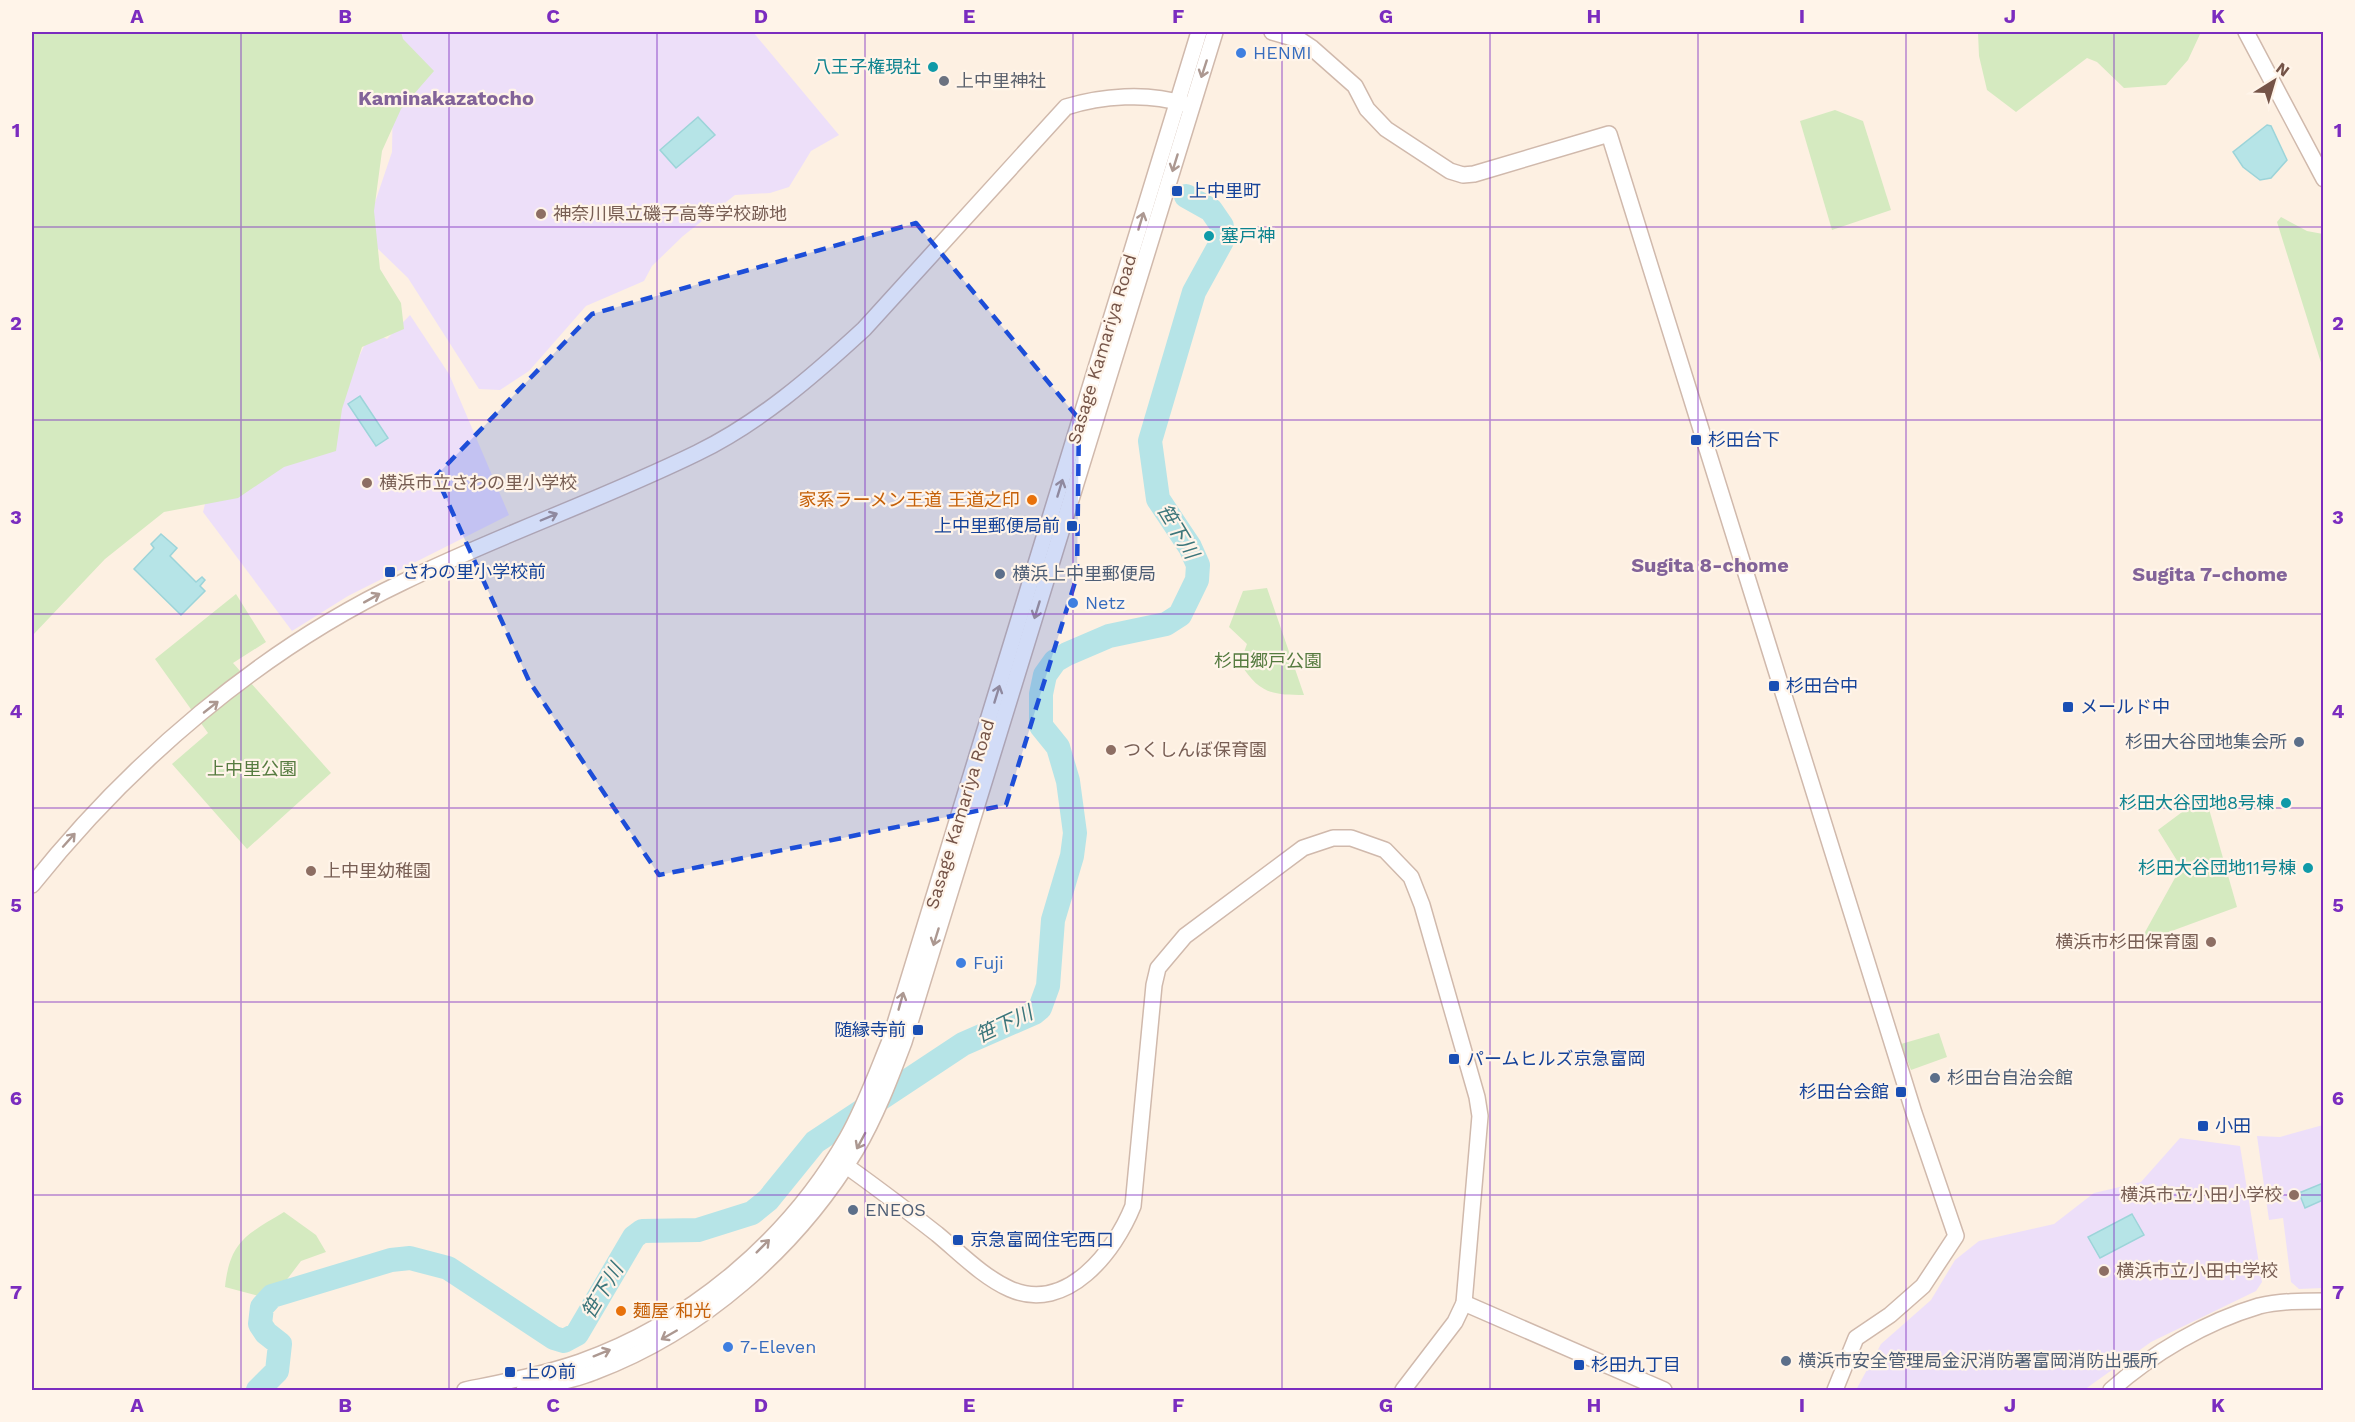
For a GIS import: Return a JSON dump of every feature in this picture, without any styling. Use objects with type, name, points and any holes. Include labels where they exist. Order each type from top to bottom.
[{"type":"street","name":"Sasage Kamariya Road","points":[[465,1390],[538,1375],[580,1362],[641,1336],[671,1318],[727,1279],[757,1252],[840,1161],[874,1115],[904,1042],[1184,104],[1199,32]]},
{"type":"street","name":"Sasage Kamariya Road","points":[[524,1390],[593,1373],[624,1359],[689,1323],[730,1293],[802,1226],[840,1161],[889,1043],[1184,104],[1215,32]]},
{"type":"street","points":[[1272,32],[1300,40],[1312,48],[1354,86],[1367,109],[1386,129],[1456,174],[1474,174],[1609,134],[1911,1103],[1956,1236],[1923,1286],[1890,1315],[1856,1338],[1835,1390]]},
{"type":"street","points":[[2246,32],[2324,179]]},
{"type":"street","points":[[32,885],[67,841],[161,745],[295,645],[402,582],[698,453],[764,414],[827,363],[864,329],[1066,107],[1093,98],[1184,104]]},
{"type":"street","points":[[840,1161],[896,1201],[992,1278],[1012,1290],[1034,1293],[1058,1290],[1083,1278],[1090,1273],[1126,1224],[1133,1206],[1150,1004],[1158,968],[1185,936],[1283,859],[1318,842],[1351,838],[1385,850],[1411,877],[1425,914],[1477,1097],[1479,1147],[1464,1303],[1455,1322],[1403,1390]]},
{"type":"street","points":[[2111,1390],[2166,1348],[2213,1325],[2259,1306],[2324,1301]]},
{"type":"street","points":[[1464,1303],[1664,1390]]},
{"type":"highlighted area","points":[[916,223],[1079,419],[1077,576],[1006,805],[659,875],[529,681],[436,476],[592,314]]},
{"type":"shaded area","name":"神奈川県立磯子高等学校跡地","points":[[394,32],[753,32],[839,135],[811,151],[789,187],[770,193],[735,195],[683,236],[652,266],[644,281],[586,306],[529,371],[500,390],[479,389],[408,278],[375,246],[365,232],[392,152]]},
{"type":"shaded area","name":"横浜市立さわの里小学校","points":[[410,315],[449,374],[509,515],[348,596],[292,631],[203,512],[208,492],[345,387],[371,331],[387,339]]},
{"type":"shaded area","name":"横浜市立小田小学校","points":[[2323,1125],[2323,1288],[2299,1289],[2291,1282],[2283,1218],[2269,1220],[2257,1136],[2280,1137]]},
{"type":"shaded area","name":"横浜市立小田中学校","points":[[2180,1138],[2240,1146],[2262,1282],[2256,1291],[2151,1342],[2084,1390],[1856,1390],[1881,1344],[1931,1300],[1955,1260],[1979,1241],[2054,1224],[2094,1193],[2141,1182]]},
{"type":"green space","points":[[32,32],[401,32],[403,39],[434,71],[401,109],[382,151],[374,211],[380,269],[401,303],[404,329],[362,347],[342,409],[336,451],[284,467],[238,498],[164,512],[105,559],[32,636]]},
{"type":"green space","points":[[1978,32],[2201,32],[2188,60],[2166,85],[2124,88],[2097,62],[2087,58],[2016,112],[1987,90],[1979,56]]},
{"type":"green space","points":[[1835,110],[1863,121],[1891,210],[1832,230],[1800,121]]},
{"type":"green space","points":[[2281,217],[2307,231],[2323,234],[2323,369],[2277,222]]},
{"type":"green space","name":"杉田郷戸公園","points":[[1267,588],[1304,695],[1274,693],[1267,690],[1253,681],[1240,663],[1247,644],[1229,627],[1243,591]]},
{"type":"green space","name":"上中里公園","points":[[236,594],[266,642],[233,663],[331,773],[247,849],[172,764],[208,733],[155,659]]},
{"type":"green space","points":[[2205,795],[2237,907],[2139,943],[2181,867],[2158,830]]},
{"type":"green space","points":[[1939,1033],[1947,1057],[1911,1070],[1901,1044]]},
{"type":"green space","points":[[284,1212],[316,1235],[326,1252],[301,1261],[285,1282],[259,1296],[225,1287],[227,1271],[236,1248],[260,1226]]},
{"type":"water","points":[[698,117],[715,135],[676,168],[660,150]]},
{"type":"water","points":[[2267,125],[2271,126],[2287,160],[2271,178],[2260,180],[2243,167],[2233,152]]},
{"type":"water","points":[[360,396],[388,438],[376,446],[348,404]]},
{"type":"water","points":[[161,534],[177,548],[170,556],[196,582],[202,577],[205,580],[200,586],[205,591],[181,615],[134,569],[154,548],[151,544]]},
{"type":"water","points":[[2323,1183],[2323,1200],[2305,1208],[2299,1193]]},
{"type":"water","points":[[2132,1214],[2144,1235],[2100,1258],[2088,1237]]},
{"type":"waterway","name":"笹下川","points":[[258,1390],[277,1371],[280,1344],[266,1333],[260,1324],[262,1307],[272,1296],[391,1260],[410,1258],[448,1268],[554,1338],[564,1341],[577,1334],[634,1237],[642,1231],[698,1230],[752,1213],[768,1200],[815,1142],[963,1044],[1034,1013],[1040,1008],[1048,986],[1053,920],[1072,856],[1075,833],[1068,781],[1058,747],[1041,726],[1041,694],[1045,675],[1055,661],[1109,636],[1166,624],[1180,615],[1197,580],[1198,565],[1190,547],[1158,499],[1150,441],[1194,292],[1222,241],[1222,226],[1211,210],[1186,196]]},
{"type":"place","name":"HENMI","points":[[1241,53]]},
{"type":"place","name":"八王子権現社","points":[[933,67]]},
{"type":"place","name":"上中里神社","points":[[944,81]]},
{"type":"place","name":"上中里町","points":[[1177,191]]},
{"type":"place","name":"神奈川県立磯子高等学校跡地","points":[[541,214]]},
{"type":"place","name":"塞戸神","points":[[1209,236]]},
{"type":"place","name":"杉田台下","points":[[1696,440]]},
{"type":"place","name":"横浜市立さわの里小学校","points":[[367,483]]},
{"type":"place","name":"家系ラーメン王道 王道之印","points":[[1032,500]]},
{"type":"place","name":"上中里郵便局前","points":[[1072,526]]},
{"type":"place","name":"さわの里小学校前","points":[[390,572]]},
{"type":"place","name":"横浜上中里郵便局","points":[[1000,574]]},
{"type":"place","name":"Netz","points":[[1073,603]]},
{"type":"place","name":"杉田台中","points":[[1774,686]]},
{"type":"place","name":"メールド中","points":[[2068,707]]},
{"type":"place","name":"杉田大谷団地集会所","points":[[2299,742]]},
{"type":"place","name":"つくしんぼ保育園","points":[[1111,750]]},
{"type":"place","name":"杉田大谷団地8号棟","points":[[2286,803]]},
{"type":"place","name":"杉田大谷団地11号棟","points":[[2308,868]]},
{"type":"place","name":"上中里幼稚園","points":[[311,871]]},
{"type":"place","name":"横浜市杉田保育園","points":[[2211,942]]},
{"type":"place","name":"Fuji","points":[[961,963]]},
{"type":"place","name":"随縁寺前","points":[[918,1030]]},
{"type":"place","name":"パームヒルズ京急富岡","points":[[1454,1059]]},
{"type":"place","name":"杉田台自治会館","points":[[1935,1078]]},
{"type":"place","name":"杉田台会館","points":[[1901,1092]]},
{"type":"place","name":"小田","points":[[2203,1126]]},
{"type":"place","name":"横浜市立小田小学校","points":[[2294,1195]]},
{"type":"place","name":"ENEOS","points":[[853,1210]]},
{"type":"place","name":"京急富岡住宅西口","points":[[958,1240]]},
{"type":"place","name":"横浜市立小田中学校","points":[[2104,1271]]},
{"type":"place","name":"麺屋 和光","points":[[621,1311]]},
{"type":"place","name":"7-Eleven","points":[[728,1347]]},
{"type":"place","name":"横浜市安全管理局金沢消防署富岡消防出張所","points":[[1786,1361]]},
{"type":"place","name":"杉田九丁目","points":[[1579,1365]]},
{"type":"place","name":"上の前","points":[[510,1372]]},
{"type":"district","name":"Kaminakazatocho","points":[[446,98]]},
{"type":"district","name":"Sugita 8-chome","points":[[1710,565]]},
{"type":"district","name":"Sugita 7-chome","points":[[2210,574]]}]
